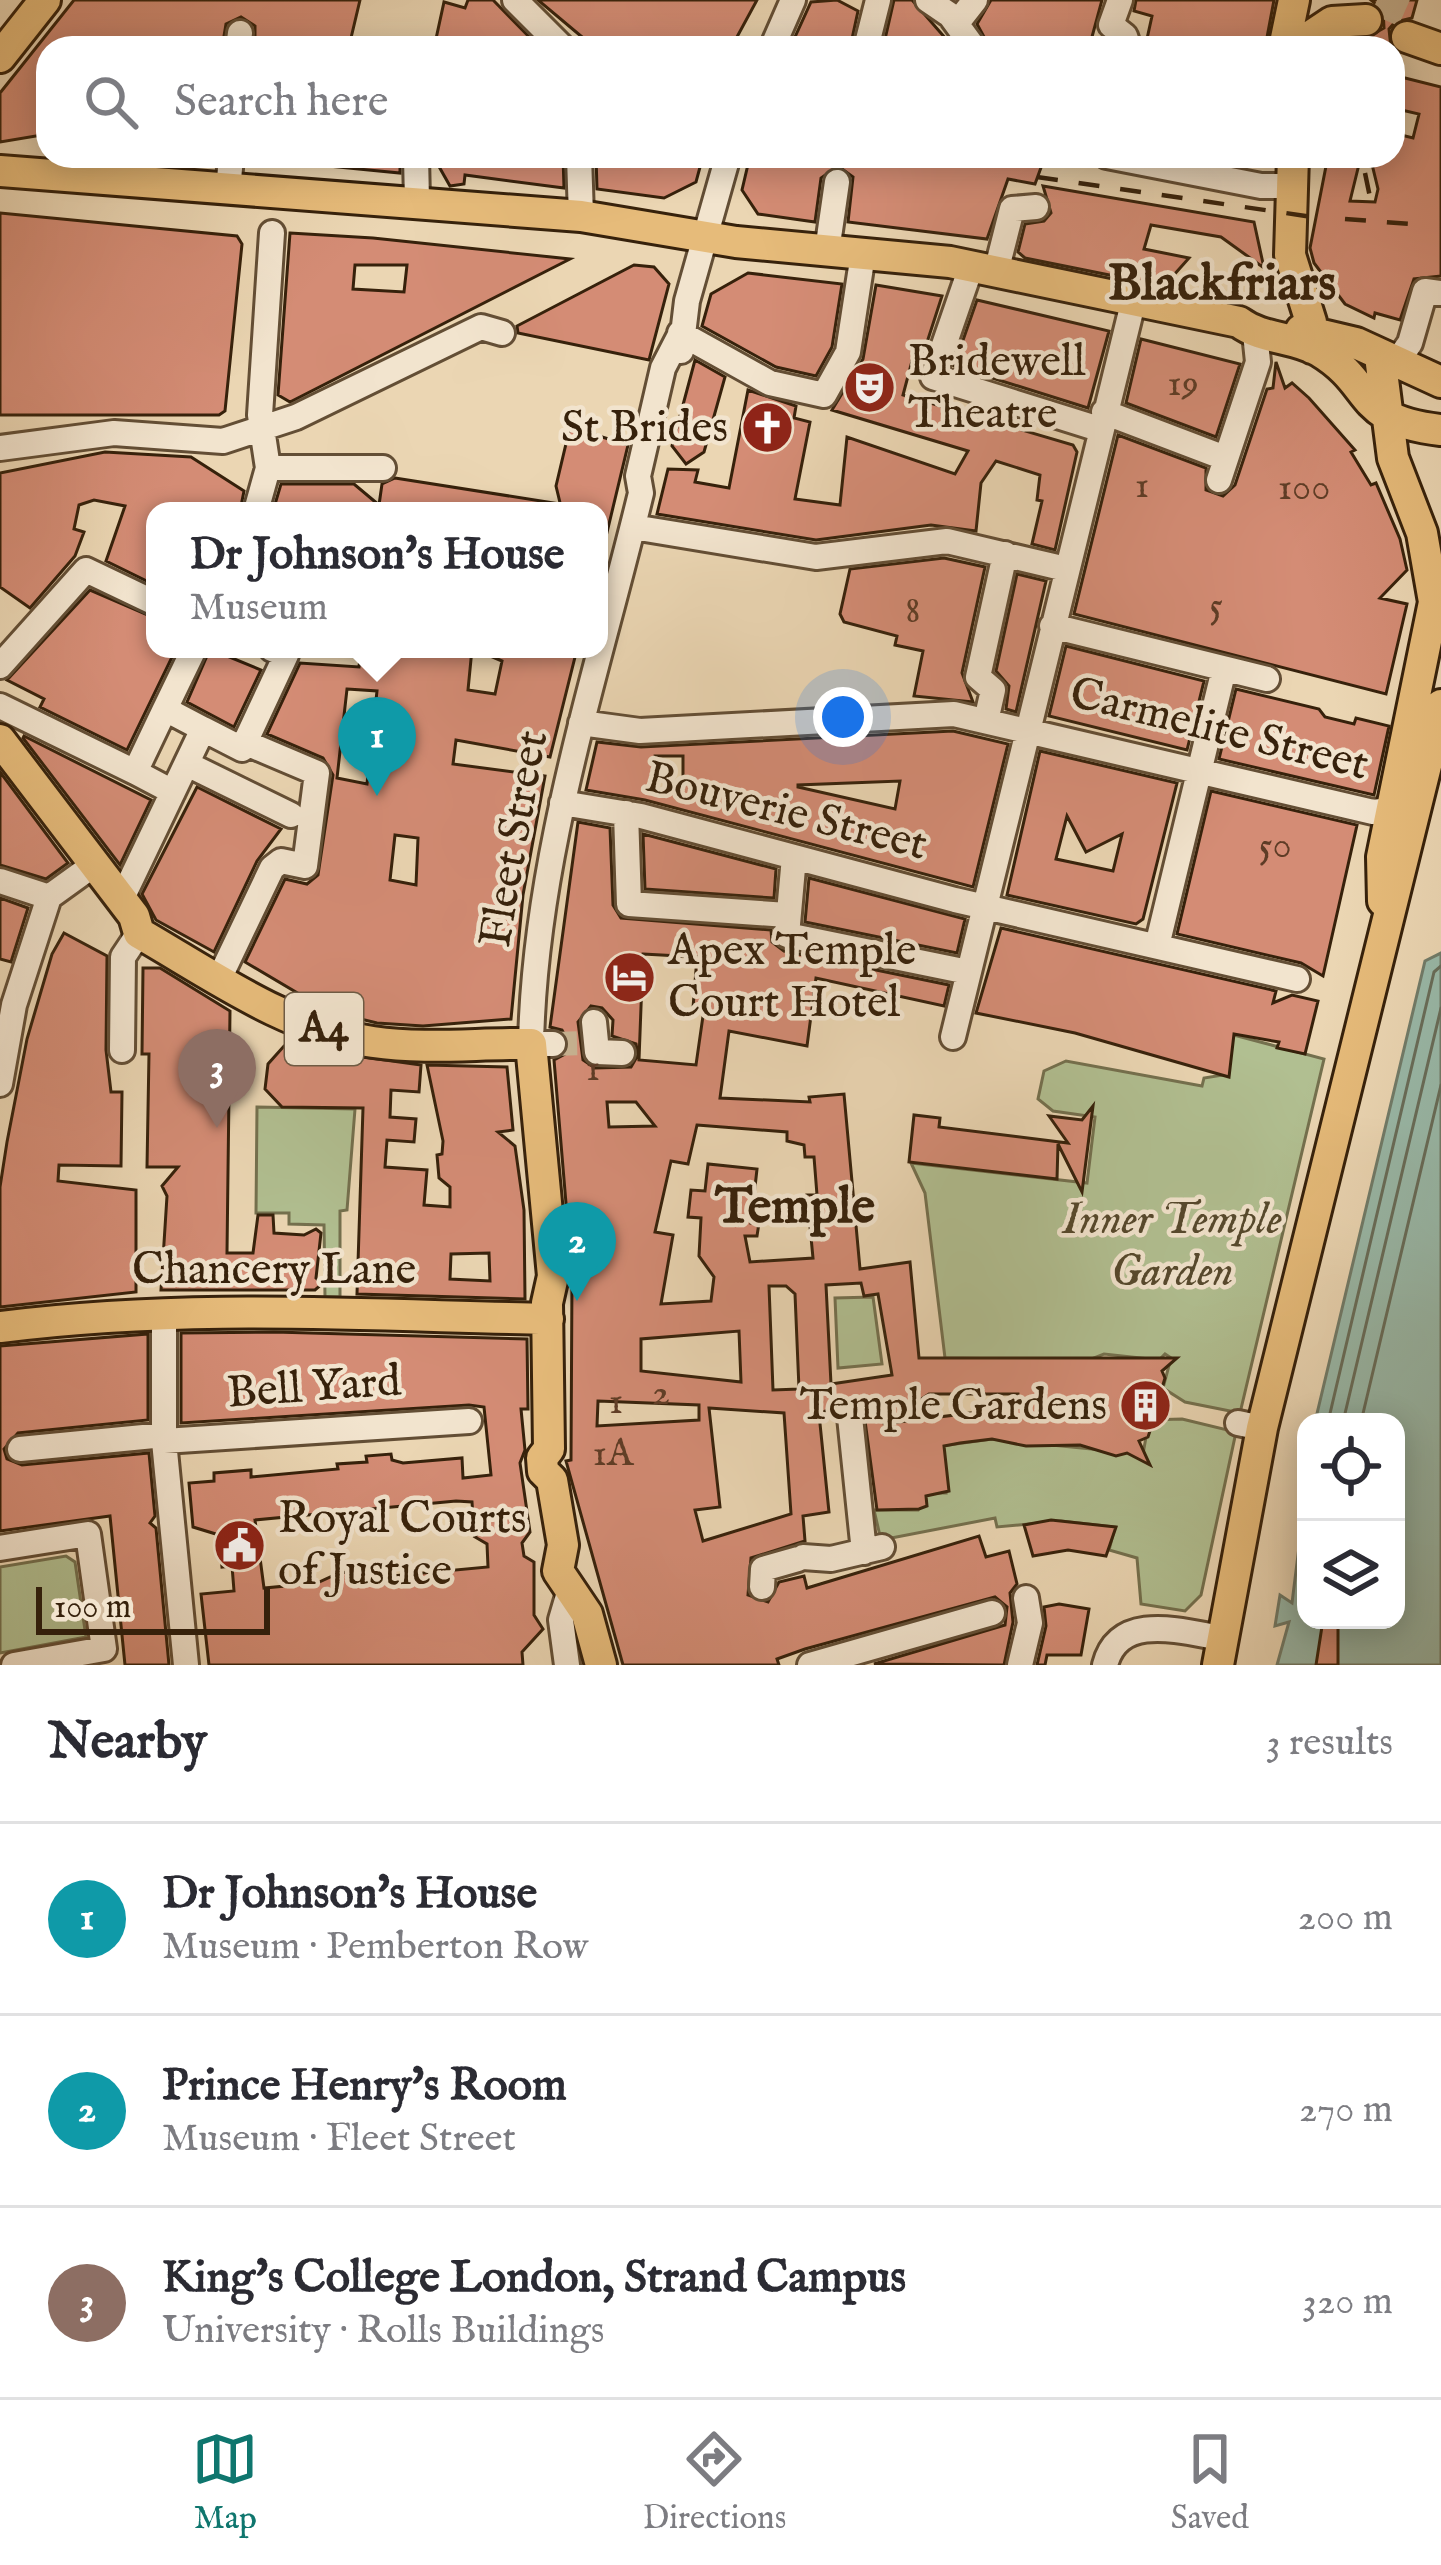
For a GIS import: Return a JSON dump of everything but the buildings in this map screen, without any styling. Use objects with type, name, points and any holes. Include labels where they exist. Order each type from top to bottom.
[{"type":"main road","points":[[0,23],[20,0]]},
{"type":"main road","points":[[0,57],[45,0]]},
{"type":"main road","points":[[1294,0],[1297,36]]},
{"type":"main road","points":[[1301,36],[1312,0]]},
{"type":"main road","points":[[1311,36],[1332,22],[1366,20],[1331,0]]},
{"type":"main road","points":[[1420,27],[1441,49]]},
{"type":"main road","points":[[0,171],[581,216],[705,238],[983,270],[1247,327],[1258,316],[1309,341],[1377,354],[1439,384]]},
{"type":"main road","points":[[1282,171],[1290,255],[1309,341],[1389,420],[1440,429]]},
{"type":"main road","points":[[1377,354],[1393,458],[1422,533],[1434,602],[1390,810],[1381,881],[1386,923]]},
{"type":"main road","points":[[1220,1651],[1250,1425],[1368,996],[1441,705]]},
{"type":"main road","name":"A4","points":[[0,740],[134,916],[139,933],[219,979],[295,1020],[367,1041],[435,1047],[542,1044]]},
{"type":"main road","name":"Fleet Street","points":[[542,1044],[539,1136],[546,1163],[553,1295],[547,1311],[549,1449],[543,1471],[551,1480],[563,1545],[575,1555],[578,1569],[570,1585]]},
{"type":"main road","name":"Chancery Lane","points":[[0,1327],[241,1309],[547,1311]]},
{"type":"main road","points":[[570,1585],[587,1614],[601,1665]]},
{"type":"street","points":[[514,0],[550,36]]},
{"type":"street","points":[[776,36],[793,0]]},
{"type":"street","points":[[928,0],[965,36]]},
{"type":"street","points":[[956,23],[975,0]]},
{"type":"street","points":[[867,36],[870,3]]},
{"type":"street","points":[[228,191],[230,168]]},
{"type":"street","points":[[416,168],[417,201]]},
{"type":"street","points":[[579,168],[581,216]]},
{"type":"street","name":"Fleet Street","points":[[608,622],[641,493],[652,479],[681,358],[680,335],[725,168]]},
{"type":"street","points":[[1247,168],[1282,171]]},
{"type":"street","points":[[826,251],[837,182]]},
{"type":"street","points":[[1036,207],[1012,209],[933,377],[1100,424],[1222,469],[1258,362],[1247,327]]},
{"type":"street","points":[[259,502],[268,468],[260,431],[272,233]]},
{"type":"street","points":[[680,335],[770,383],[824,395],[848,352],[863,254]]},
{"type":"street","points":[[1377,354],[1410,343],[1425,291],[1441,292]]},
{"type":"street","points":[[953,1037],[1067,564],[1065,546],[1089,443],[1100,424],[1132,303]]},
{"type":"street","points":[[0,447],[113,434],[211,442],[260,431],[466,333],[481,327],[502,333]]},
{"type":"street","points":[[268,468],[383,468]]},
{"type":"street","points":[[633,527],[792,554],[841,554],[929,540],[1067,564]]},
{"type":"street","points":[[986,721],[993,690],[979,677],[1005,554]]},
{"type":"street","points":[[0,666],[86,570],[146,599]]},
{"type":"street","points":[[1052,626],[1267,680]]},
{"type":"street","points":[[135,772],[190,658]]},
{"type":"street","points":[[165,709],[242,749],[277,658]]},
{"type":"street","name":"Fleet Street","points":[[542,1044],[540,928],[562,803],[598,658]]},
{"type":"street","points":[[1157,946],[1224,669]]},
{"type":"street","points":[[0,706],[173,792]]},
{"type":"street","name":"Carmelite Street","points":[[581,724],[640,731],[899,713],[954,714],[1373,812],[1390,810]]},
{"type":"street","points":[[125,892],[203,729]]},
{"type":"street","points":[[219,979],[272,868],[281,861],[305,866],[316,773],[251,745],[248,738]]},
{"type":"street","points":[[187,764],[291,815]]},
{"type":"street","name":"Bouverie Street","points":[[562,803],[626,813],[988,907],[1297,979]]},
{"type":"street","points":[[626,813],[627,901],[787,915]]},
{"type":"street","points":[[794,857],[787,915],[790,937],[968,972]]},
{"type":"street","points":[[0,1084],[14,1005],[49,897],[92,866]]},
{"type":"street","points":[[0,881],[49,897]]},
{"type":"street","points":[[122,1050],[123,957],[139,933]]},
{"type":"street","points":[[590,1036],[597,1052],[622,1053]]},
{"type":"street","points":[[164,1312],[164,1438],[186,1665]]},
{"type":"street","points":[[762,1587],[763,1569],[800,1558],[831,1559],[873,1550],[850,1417]]},
{"type":"street","name":"Bell Yard","points":[[20,1449],[470,1420]]},
{"type":"street","points":[[0,1548],[88,1534],[104,1649],[14,1665]]},
{"type":"street","points":[[567,1665],[561,1620],[570,1585]]},
{"type":"street","points":[[1020,1665],[1030,1623],[1026,1598]]},
{"type":"street","points":[[810,1665],[992,1613]]},
{"type":"street","points":[[1106,1665],[1114,1642],[1138,1628],[1220,1651]]},
{"type":"green space","name":"Inner Temple Garden","points":[[1230,1034],[1324,1059],[1240,1413],[1185,1402],[1163,1388],[1171,1358],[1165,1354],[1159,1360],[1104,1354],[1089,1360],[945,1358],[925,1193],[911,1163],[1087,1183],[1095,1117],[1053,1111],[1038,1099],[1044,1071],[1066,1061],[1202,1086],[1204,1078],[1223,1075]]},
{"type":"green space","points":[[257,1107],[355,1109],[347,1210],[340,1211],[340,1297],[325,1297],[324,1225],[289,1224],[289,1213],[256,1213]]},
{"type":"green space","points":[[873,1297],[882,1364],[838,1368],[835,1298]]},
{"type":"green space","points":[[1182,1419],[1236,1432],[1201,1595],[1185,1611],[1141,1604],[1137,1558],[1109,1550],[1115,1527],[1061,1521],[997,1527],[995,1518],[881,1540],[874,1510],[918,1510],[925,1493],[946,1493],[941,1446],[992,1439],[1143,1454],[1149,1420]]},
{"type":"green space","points":[[66,1556],[75,1562],[86,1637],[0,1653],[0,1567]]},
{"type":"water","points":[[1441,953],[1441,1665],[1277,1665],[1289,1622],[1275,1626],[1280,1595],[1292,1603],[1297,1563],[1297,1629],[1405,1629],[1405,1413],[1317,1413],[1425,961]]},
{"type":"tunnel","points":[[1377,0],[1413,16]]},
{"type":"tunnel","points":[[553,1044],[583,1043]]},
{"type":"railway","points":[[1365,173],[1371,202]]},
{"type":"railway","points":[[1037,177],[1313,217]]},
{"type":"railway","points":[[1345,219],[1423,225]]},
{"type":"place","name":"Bridewell Theatre","points":[[869,388]]},
{"type":"place","name":"St Brides","points":[[767,428]]},
{"type":"place","name":"Dr Johnson's House","points":[[377,796]]},
{"type":"place","name":"Apex Temple Court Hotel","points":[[629,977]]},
{"type":"place","name":"King's College London, Strand Campus","points":[[217,1128]]},
{"type":"place","name":"Prince Henry's Room","points":[[577,1301]]},
{"type":"place","name":"Temple Gardens","points":[[1146,1406]]},
{"type":"place","name":"Royal Courts of Justice","points":[[239,1545]]},
{"type":"district","name":"Blackfriars","points":[[1222,285]]},
{"type":"district","name":"Temple","points":[[795,1208]]}]
